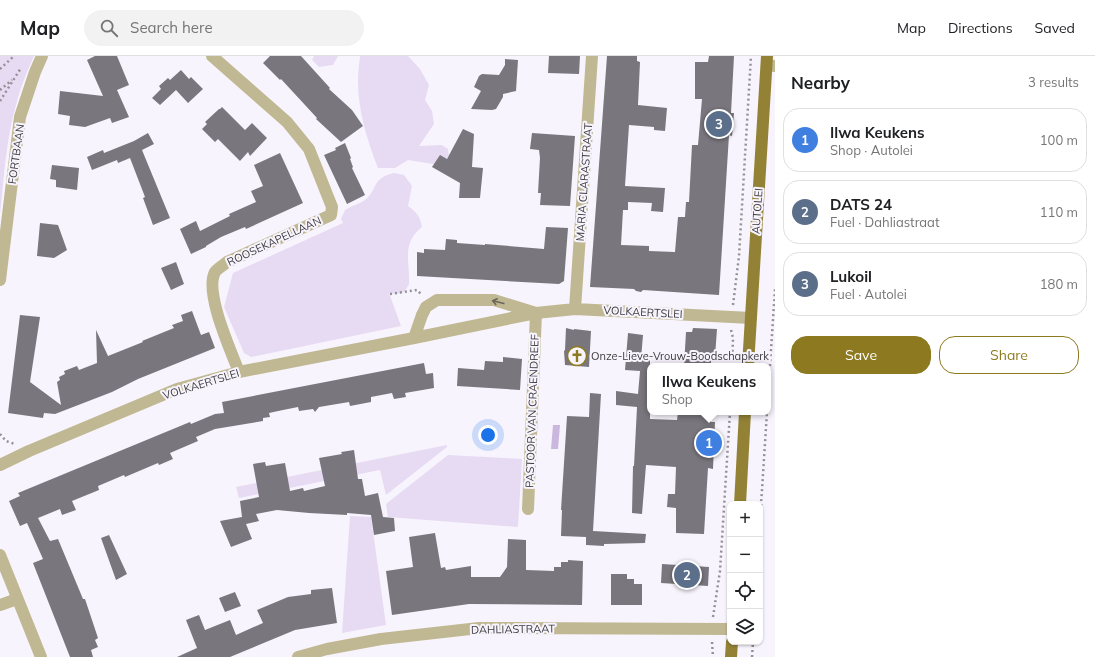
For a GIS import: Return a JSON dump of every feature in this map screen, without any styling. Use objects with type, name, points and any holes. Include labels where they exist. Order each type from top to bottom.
[{"type":"main road","name":"AUTOLEI","points":[[748,363],[770,63]]},
{"type":"main road","points":[[740,501],[746,415]]},
{"type":"main road","points":[[731,657],[732,645]]},
{"type":"street","name":"FORTBAAN","points":[[0,280],[20,117],[42,56]]},
{"type":"street","name":"ROOSEKAPELLAAN","points":[[212,56],[287,122],[298,134],[309,149],[332,207],[331,215],[227,262],[215,272],[213,284],[214,304],[239,372]]},
{"type":"street","name":"MARIA CLARASTRAAT","points":[[576,309],[592,56]]},
{"type":"street","name":"VOLKAERTSLEI","points":[[430,304],[437,300],[494,300],[536,313]]},
{"type":"street","points":[[414,338],[422,315],[426,307],[430,304]]},
{"type":"street","name":"VOLKAERTSLEI","points":[[0,466],[29,452],[177,389],[239,372],[536,313],[576,309],[751,318]]},
{"type":"street","name":"PASTOOR VAN CRAENDREEF","points":[[528,508],[536,313]]},
{"type":"street","points":[[0,555],[41,657]]},
{"type":"street","points":[[0,605],[17,598]]},
{"type":"street","name":"DAHLIASTRAAT","points":[[298,657],[326,649],[381,639],[479,628],[727,629]]},
{"type":"path","points":[[0,69],[14,56]]},
{"type":"path","points":[[732,363],[734,338],[731,328],[739,256],[751,56]]},
{"type":"path","points":[[0,101],[22,67]]},
{"type":"path","points":[[0,90],[14,78]]},
{"type":"path","points":[[770,363],[775,289]]},
{"type":"path","points":[[390,294],[417,290],[430,304]]},
{"type":"path","points":[[713,629],[720,571],[730,415]]},
{"type":"path","points":[[761,501],[767,415]]},
{"type":"path","points":[[752,657],[753,645]]},
{"type":"shaded area","points":[[0,56],[34,56],[22,86],[13,118],[6,159],[0,214]]},
{"type":"shaded area","points":[[314,56],[338,56],[333,65],[319,67],[312,60]]},
{"type":"shaded area","points":[[360,56],[408,56],[420,69],[429,85],[425,100],[432,111],[434,124],[419,146],[442,145],[448,149],[449,156],[439,165],[408,160],[395,168],[378,168],[370,147],[361,114],[358,92]]},
{"type":"shaded area","points":[[394,173],[404,175],[412,186],[408,206],[418,215],[422,227],[415,233],[409,246],[409,284],[401,293],[389,293],[401,326],[251,357],[244,353],[224,307],[233,273],[343,223],[341,219],[345,210],[365,200],[372,192],[378,181],[387,175]]},
{"type":"shaded area","points":[[553,425],[560,425],[558,449],[551,449]]},
{"type":"shaded area","points":[[447,445],[447,447],[386,495],[380,470],[239,498],[236,487]]},
{"type":"shaded area","points":[[448,455],[522,459],[518,527],[388,517],[386,504]]},
{"type":"shaded area","points":[[350,516],[371,517],[386,625],[342,633]]},
{"type":"building","points":[[95,56],[117,56],[129,85],[117,90],[129,117],[112,123],[110,118],[85,127],[69,125],[70,116],[58,114],[60,91],[103,96],[87,60]]},
{"type":"building","points":[[270,56],[301,56],[330,88],[329,89],[352,110],[363,126],[341,142],[316,119],[317,118],[281,79],[280,80],[263,63]]},
{"type":"building","points":[[549,56],[580,56],[579,74],[548,73]]},
{"type":"building","points":[[607,56],[637,56],[637,61],[640,62],[638,105],[667,108],[665,131],[654,130],[654,127],[629,125],[625,186],[665,188],[663,212],[651,211],[652,203],[628,202],[628,210],[623,210],[621,245],[649,246],[649,251],[675,252],[678,217],[685,217],[686,202],[689,202],[692,145],[698,145],[702,99],[695,99],[695,62],[708,62],[709,56],[734,56],[731,113],[734,113],[732,136],[729,135],[719,295],[643,290],[641,292],[634,289],[590,287]]},
{"type":"building","points":[[505,59],[518,60],[516,91],[503,94],[503,97],[496,109],[471,109],[481,91],[474,87],[479,76],[482,74],[499,75],[505,65]]},
{"type":"building","points":[[181,70],[189,79],[191,77],[203,89],[188,103],[176,90],[160,105],[152,98],[161,89],[159,86],[168,78],[170,80]]},
{"type":"building","points":[[222,107],[245,130],[252,123],[267,138],[250,156],[248,152],[240,161],[218,139],[215,142],[202,129],[207,124],[205,122]]},
{"type":"building","points":[[463,129],[474,134],[472,167],[483,168],[480,198],[459,198],[460,183],[432,167],[440,155],[447,159]]},
{"type":"building","points":[[148,133],[154,144],[142,150],[170,218],[153,225],[143,198],[145,197],[130,158],[118,163],[117,160],[92,170],[87,157],[103,150],[104,153],[134,141]]},
{"type":"building","points":[[532,133],[575,136],[570,206],[540,205],[541,193],[538,193],[540,158],[539,150],[530,149]]},
{"type":"building","points":[[345,143],[351,158],[352,168],[365,195],[347,204],[324,155],[336,150],[335,148]]},
{"type":"building","points":[[280,153],[303,203],[246,229],[245,227],[221,237],[206,247],[191,254],[180,229],[196,221],[200,231],[230,216],[229,214],[256,202],[251,191],[263,186],[254,165]]},
{"type":"building","points":[[52,165],[79,168],[77,190],[56,187],[56,180],[50,179]]},
{"type":"building","points":[[40,223],[58,225],[67,250],[54,258],[37,256]]},
{"type":"building","points":[[546,227],[568,228],[564,281],[559,284],[417,276],[417,252],[424,253],[424,249],[445,250],[446,239],[457,240],[457,243],[544,249]]},
{"type":"building","points":[[176,262],[184,284],[171,290],[161,268]]},
{"type":"building","points":[[192,311],[201,335],[209,332],[215,348],[138,379],[112,392],[55,414],[44,413],[43,418],[8,413],[20,315],[40,317],[30,382],[61,405],[57,382],[60,380],[59,377],[65,374],[64,371],[77,366],[79,370],[97,363],[96,330],[108,356],[174,328],[172,325],[183,321],[181,315]]},
{"type":"building","points":[[566,328],[591,331],[589,367],[565,365],[564,351]]},
{"type":"building","points":[[693,328],[717,329],[715,357],[711,357],[711,363],[684,363],[686,332],[692,332]]},
{"type":"building","points":[[628,333],[643,335],[641,359],[650,359],[650,363],[647,363],[647,415],[650,415],[650,419],[677,420],[678,415],[711,415],[711,422],[715,422],[713,469],[708,468],[704,534],[676,533],[676,508],[667,507],[668,494],[675,494],[676,467],[646,465],[642,514],[632,513],[633,466],[637,407],[616,405],[616,391],[638,394],[641,360],[640,371],[625,370]]},
{"type":"building","points":[[503,357],[522,359],[520,390],[457,386],[458,368],[484,370],[485,361],[503,362]]},
{"type":"building","points":[[424,363],[426,374],[433,373],[434,388],[405,393],[406,397],[394,399],[392,393],[371,397],[371,402],[350,406],[349,402],[319,407],[315,412],[313,409],[299,411],[298,407],[269,413],[270,417],[263,418],[263,421],[215,429],[196,437],[198,441],[170,453],[173,459],[159,465],[158,463],[125,477],[124,475],[98,486],[99,490],[72,501],[76,510],[62,515],[60,509],[38,518],[50,541],[58,539],[83,599],[85,599],[98,638],[95,640],[98,647],[91,650],[93,657],[70,657],[33,563],[43,559],[27,523],[20,526],[9,501],[20,496],[18,493],[190,422],[191,424],[215,414],[224,413],[222,402]]},
{"type":"building","points":[[590,393],[601,394],[593,531],[646,534],[645,543],[604,544],[604,546],[586,545],[586,537],[561,536],[561,510],[567,416],[589,417]]},
{"type":"building","points":[[354,450],[358,479],[362,479],[365,496],[378,493],[383,517],[394,518],[395,531],[374,535],[371,515],[347,513],[347,515],[309,513],[277,510],[256,514],[259,521],[246,524],[252,539],[231,547],[220,521],[242,517],[240,501],[259,497],[253,464],[265,462],[266,466],[285,463],[290,491],[303,488],[304,491],[325,486],[319,458],[342,454],[341,452]]},
{"type":"building","points":[[435,533],[441,568],[445,567],[446,570],[471,566],[471,577],[500,577],[507,567],[508,539],[526,540],[526,570],[554,571],[554,567],[561,567],[561,562],[568,562],[568,560],[583,561],[582,605],[469,604],[392,615],[386,571],[413,567],[409,537]]},
{"type":"building","points":[[109,535],[127,574],[116,580],[101,538]]},
{"type":"building","points":[[662,564],[709,567],[708,586],[661,583]]},
{"type":"building","points":[[611,574],[627,574],[627,579],[634,579],[634,584],[642,584],[642,605],[611,605]]},
{"type":"building","points":[[332,588],[337,623],[295,630],[230,657],[177,657],[197,648],[186,620],[199,615],[205,630],[230,620],[236,635],[263,623],[257,610],[288,597],[311,594],[311,590]]},
{"type":"building","points":[[235,592],[241,606],[225,612],[219,598]]},
{"type":"place","name":"Lukoil","points":[[719,124]]},
{"type":"place","name":"Onze-Lieve-Vrouw-Boodschapkerk","points":[[577,356]]},
{"type":"place","name":"Ilwa Keukens","points":[[709,443]]},
{"type":"place","name":"DATS 24","points":[[687,575]]}]
